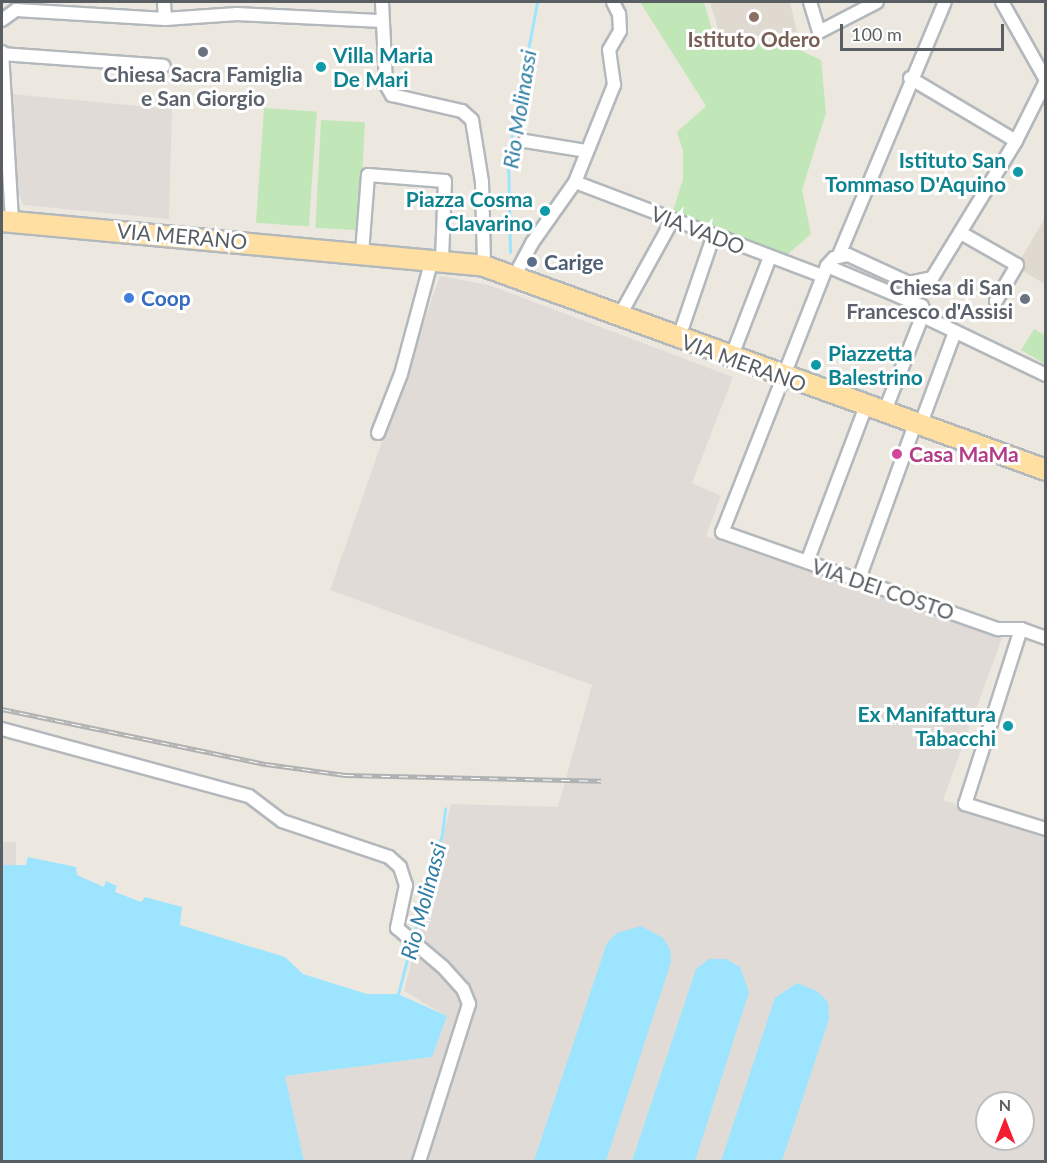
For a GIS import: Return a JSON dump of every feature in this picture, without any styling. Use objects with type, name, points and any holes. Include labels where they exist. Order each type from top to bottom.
[{"type":"main road","name":"VIA MERANO","points":[[7,220],[484,266],[678,340],[781,376],[805,378],[875,409],[1046,470]]},
{"type":"street","points":[[164,2],[165,19]]},
{"type":"street","points":[[382,2],[386,86],[392,95],[462,111],[472,120],[482,182],[484,266]]},
{"type":"street","points":[[514,277],[532,243],[575,182],[614,85],[609,50],[620,31],[619,14],[613,2]]},
{"type":"street","points":[[810,2],[819,32],[877,2]]},
{"type":"street","points":[[781,376],[824,271],[839,255],[910,78],[945,2]]},
{"type":"street","points":[[839,255],[848,255],[909,283],[922,283],[936,273],[1016,141],[1046,81],[1002,2]]},
{"type":"street","points":[[2,20],[16,10],[165,19],[237,14],[382,21]]},
{"type":"street","points":[[7,220],[2,53],[164,66]]},
{"type":"street","points":[[910,78],[1016,141]]},
{"type":"street","points":[[525,141],[587,151]]},
{"type":"street","points":[[362,253],[368,175],[446,181],[437,260],[401,374],[378,433]]},
{"type":"street","name":"VIA VADO","points":[[575,182],[713,237],[770,257],[824,271],[922,306],[927,318],[1046,375]]},
{"type":"street","points":[[619,317],[672,221]]},
{"type":"street","points":[[961,233],[1017,265],[996,301]]},
{"type":"street","points":[[678,340],[713,237]]},
{"type":"street","points":[[731,358],[770,257]]},
{"type":"street","points":[[807,562],[875,409],[924,312]]},
{"type":"street","points":[[859,579],[955,332]]},
{"type":"street","name":"VIA DEI COSTO","points":[[781,376],[722,532],[998,629],[1021,629],[1046,638]]},
{"type":"street","points":[[1021,629],[965,804],[1046,830]]},
{"type":"street","points":[[2,729],[249,796],[282,821],[389,857],[405,876],[396,924],[403,934],[420,946],[463,989],[469,1004],[419,1161]]},
{"type":"shaded area","name":"Istituto Odero","points":[[710,2],[790,2],[797,32],[721,39]]},
{"type":"shaded area","points":[[10,94],[172,109],[169,219],[23,205],[14,177]]},
{"type":"shaded area","points":[[1045,218],[1045,284],[1016,267]]},
{"type":"shaded area","points":[[440,276],[489,285],[733,377],[692,483],[721,496],[706,536],[1002,638],[943,800],[1045,832],[1045,1161],[304,1161],[285,1076],[432,1057],[446,1016],[404,991],[451,804],[558,807],[592,685],[330,590]]},
{"type":"shaded area","points":[[2,842],[16,842],[16,865],[2,865]]},
{"type":"green space","points":[[640,2],[704,2],[716,44],[784,43],[821,60],[826,113],[802,190],[811,234],[786,256],[672,214],[683,179],[683,151],[677,132],[706,106]]},
{"type":"green space","points":[[264,108],[317,112],[309,226],[256,223]]},
{"type":"green space","points":[[321,120],[365,122],[359,230],[315,228]]},
{"type":"green space","points":[[1034,329],[1045,335],[1045,364],[1021,350]]},
{"type":"water","points":[[28,857],[76,867],[77,875],[104,887],[106,881],[117,886],[115,892],[141,902],[145,897],[182,907],[180,925],[285,957],[303,974],[367,994],[398,994],[447,1016],[432,1057],[285,1076],[304,1161],[3,1161],[2,865],[26,865]]},
{"type":"water","points":[[641,926],[663,938],[670,949],[671,962],[606,1161],[534,1161],[607,943],[617,933]]},
{"type":"water","points":[[709,959],[726,959],[740,967],[749,992],[695,1161],[632,1161],[696,969]]},
{"type":"water","points":[[797,983],[817,991],[828,1002],[829,1019],[782,1161],[721,1161],[775,998]]},
{"type":"waterway","name":"Rio Molinassi","points":[[510,252],[508,156],[537,2]]},
{"type":"waterway","name":"Rio Molinassi","points":[[413,937],[442,834],[445,808]]},
{"type":"waterway","name":"Rio Molinassi","points":[[398,994],[411,944]]},
{"type":"railway","points":[[2,709],[266,764],[345,775],[601,781]]},
{"type":"place","name":"Istituto Odero","points":[[754,17]]},
{"type":"place","name":"Chiesa Sacra Famiglia e San Giorgio","points":[[203,52]]},
{"type":"place","name":"Villa Maria De Mari","points":[[321,67]]},
{"type":"place","name":"Istituto San Tommaso D'Aquino","points":[[1018,172]]},
{"type":"place","name":"Piazza Cosma Clavarino","points":[[545,211]]},
{"type":"place","name":"Carige","points":[[532,262]]},
{"type":"place","name":"Coop","points":[[129,298]]},
{"type":"place","name":"Chiesa di San Francesco d'Assisi","points":[[1025,299]]},
{"type":"place","name":"Piazzetta Balestrino","points":[[816,365]]},
{"type":"place","name":"Casa MaMa","points":[[897,454]]},
{"type":"place","name":"Ex Manifattura Tabacchi","points":[[1008,726]]}]
